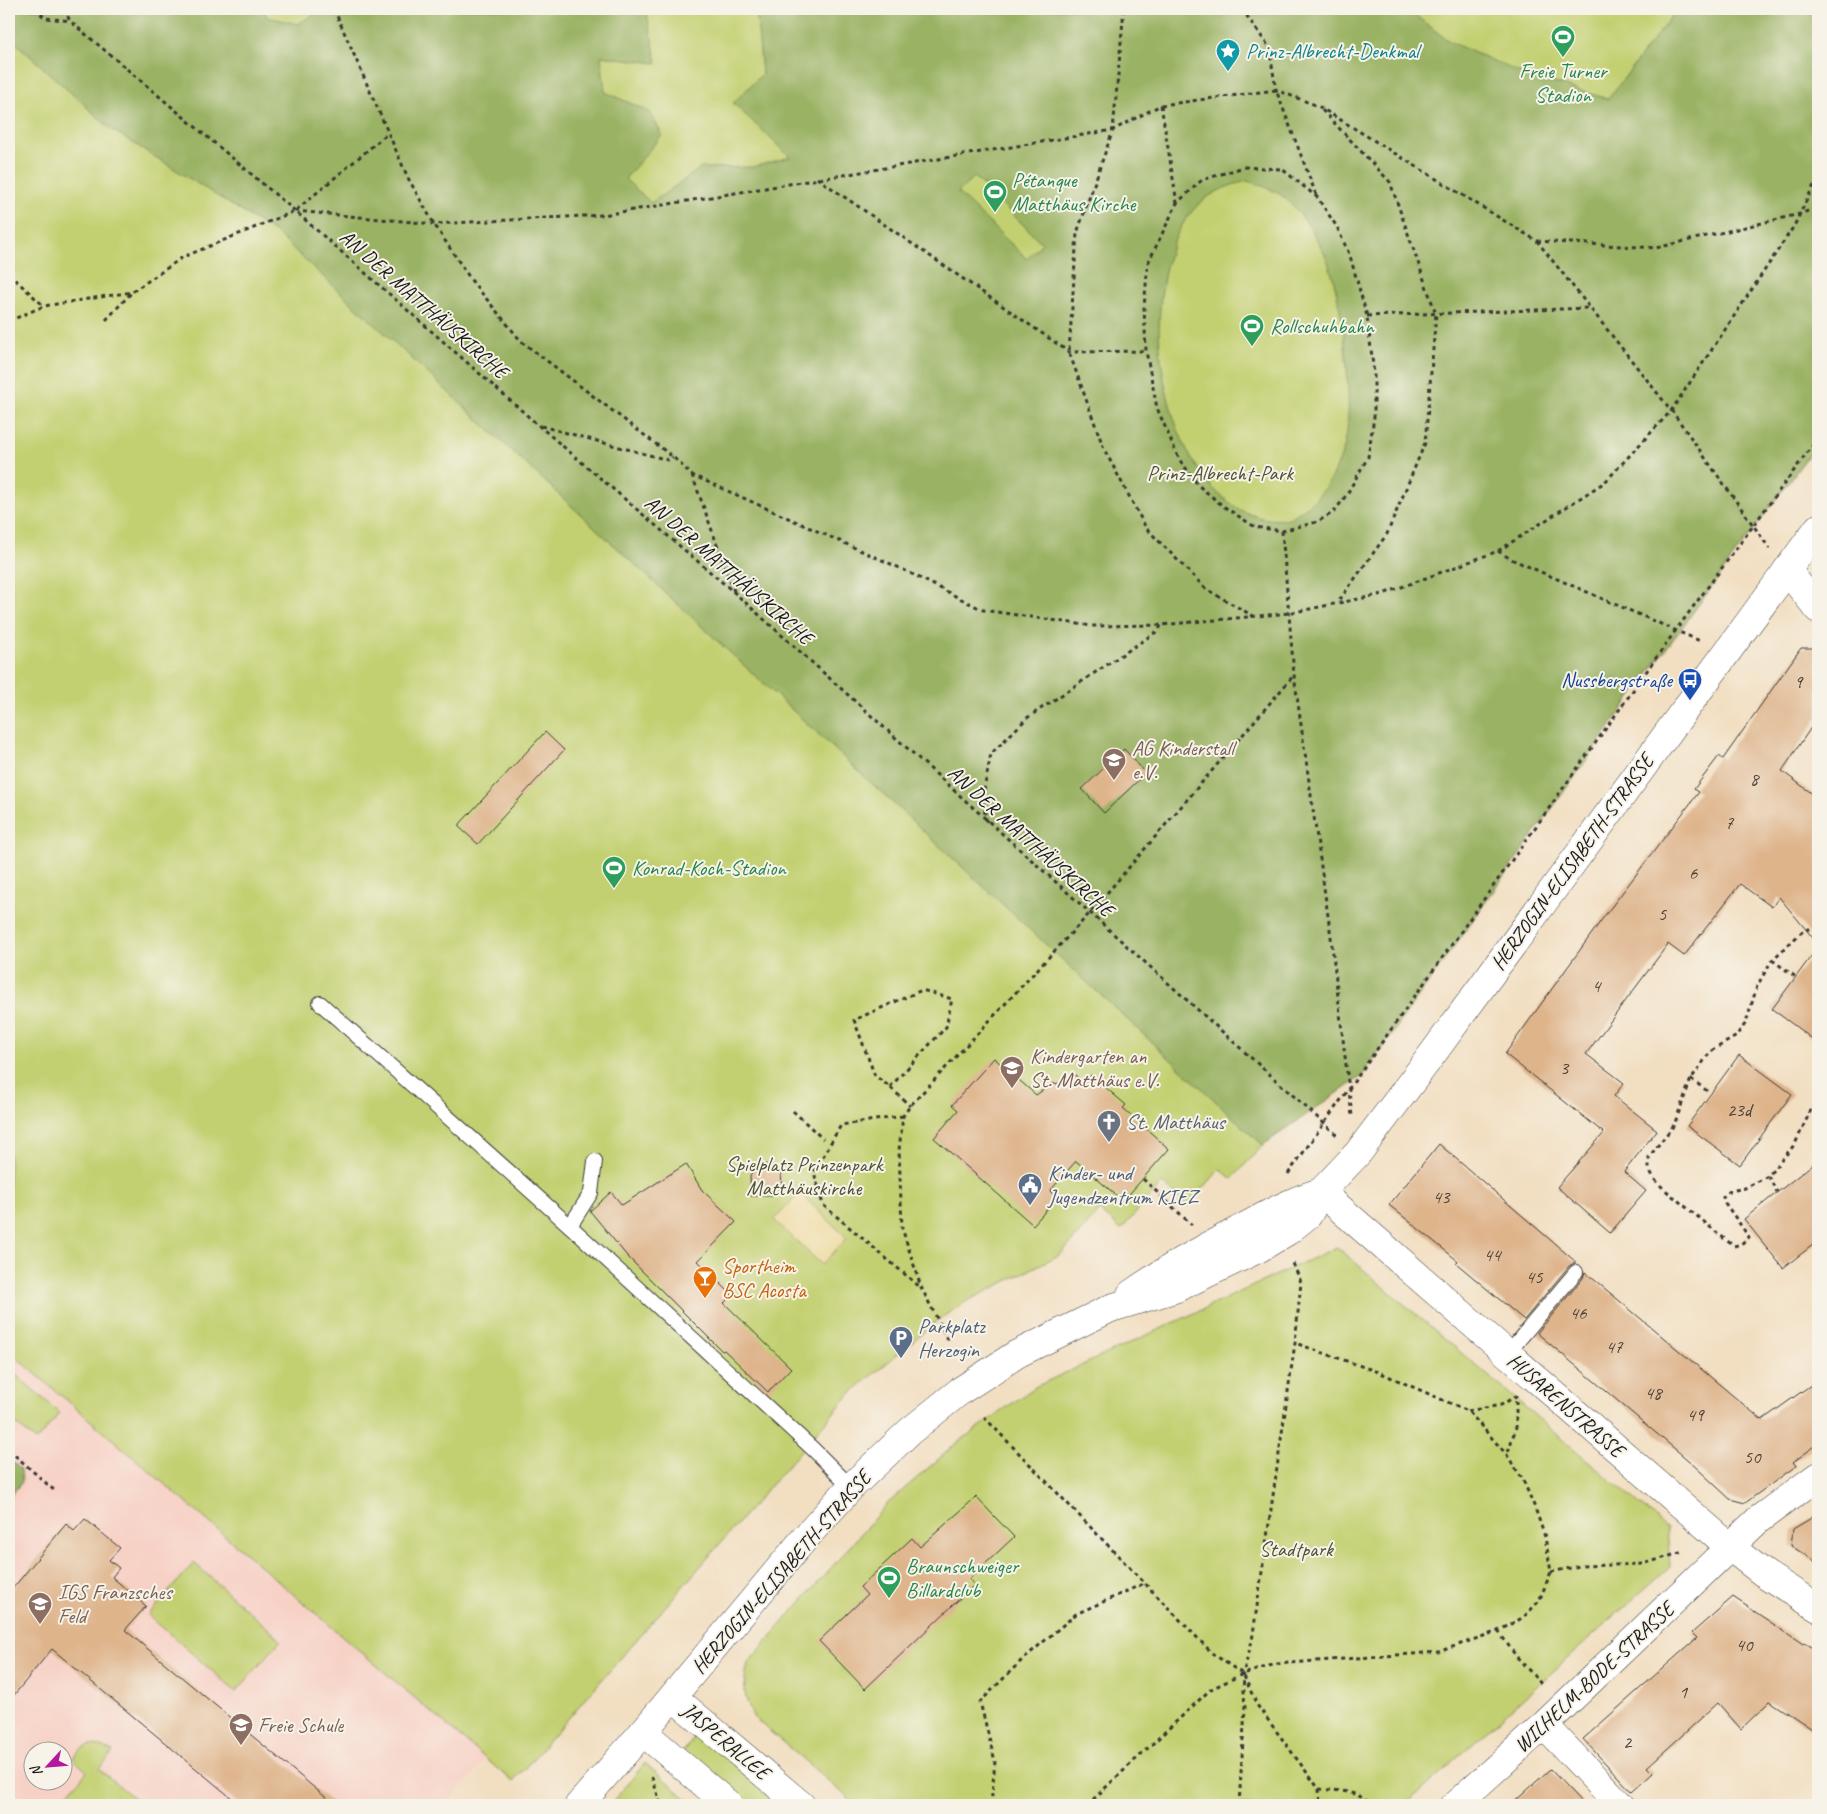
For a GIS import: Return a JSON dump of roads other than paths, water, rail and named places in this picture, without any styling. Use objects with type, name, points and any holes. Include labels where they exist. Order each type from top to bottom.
[{"type":"street","name":"HERZOGIN-ELISABETH-STRASSE","points":[[579,1805],[643,1732],[805,1538],[852,1487],[909,1432],[960,1391],[1017,1354],[1111,1308],[1169,1267],[1296,1199],[1320,1192],[1358,1153],[1818,528]]},
{"type":"street","points":[[1787,570],[1818,609]]},
{"type":"street","name":"HUSARENSTRASSE","points":[[1320,1192],[1730,1547],[1762,1572],[1818,1608]]},
{"type":"street","name":"WILHELM-BODE-STRASSE","points":[[1455,1805],[1544,1725],[1758,1520],[1818,1476]]},
{"type":"street","name":"JASPERALLEE","points":[[673,1696],[801,1805]]},
{"type":"street","points":[[1544,1725],[1620,1805]]},
{"type":"street","points":[[643,1732],[729,1805]]},
{"type":"lane","points":[[320,1003],[570,1226],[852,1487]]},
{"type":"lane","points":[[570,1226],[591,1193],[595,1160]]},
{"type":"lane","points":[[1507,1354],[1576,1272]]},
{"type":"place","name":"Freie Turner Stadion","points":[[1563,58]]},
{"type":"place","name":"Prinz-Albrecht-Denkmal","points":[[1228,72]]},
{"type":"place","name":"Pétanque Matthäus Kirche","points":[[995,213]]},
{"type":"place","name":"Rollschuhbahn","points":[[1252,347]]},
{"type":"place","name":"Nussbergstraße","points":[[1690,701]]},
{"type":"place","name":"AG Kinderstall e.V.","points":[[1114,781]]},
{"type":"place","name":"Konrad-Koch-Stadion","points":[[614,889]]},
{"type":"place","name":"Kindergarten an St. Matthäus e.V.","points":[[1012,1089]]},
{"type":"place","name":"St. Matthäus","points":[[1109,1143]]},
{"type":"place","name":"Kinder- und Jugendzentrum KIEZ","points":[[1030,1206]]},
{"type":"place","name":"Sportheim BSC Acosta","points":[[705,1299]]},
{"type":"place","name":"Parkplatz Herzogin","points":[[901,1359]]},
{"type":"place","name":"Braunschweiger Billardclub","points":[[889,1599]]},
{"type":"place","name":"IGS Franzsches Feld","points":[[40,1625]]},
{"type":"place","name":"Freie Schule","points":[[241,1746]]},
{"type":"park label","name":"Prinz-Albrecht-Park","points":[[1220,473]]},
{"type":"park label","name":"Spielplatz Prinzenpark Matthäuskirche","points":[[804,1176]]},
{"type":"park label","name":"Stadtpark","points":[[1296,1549]]}]
